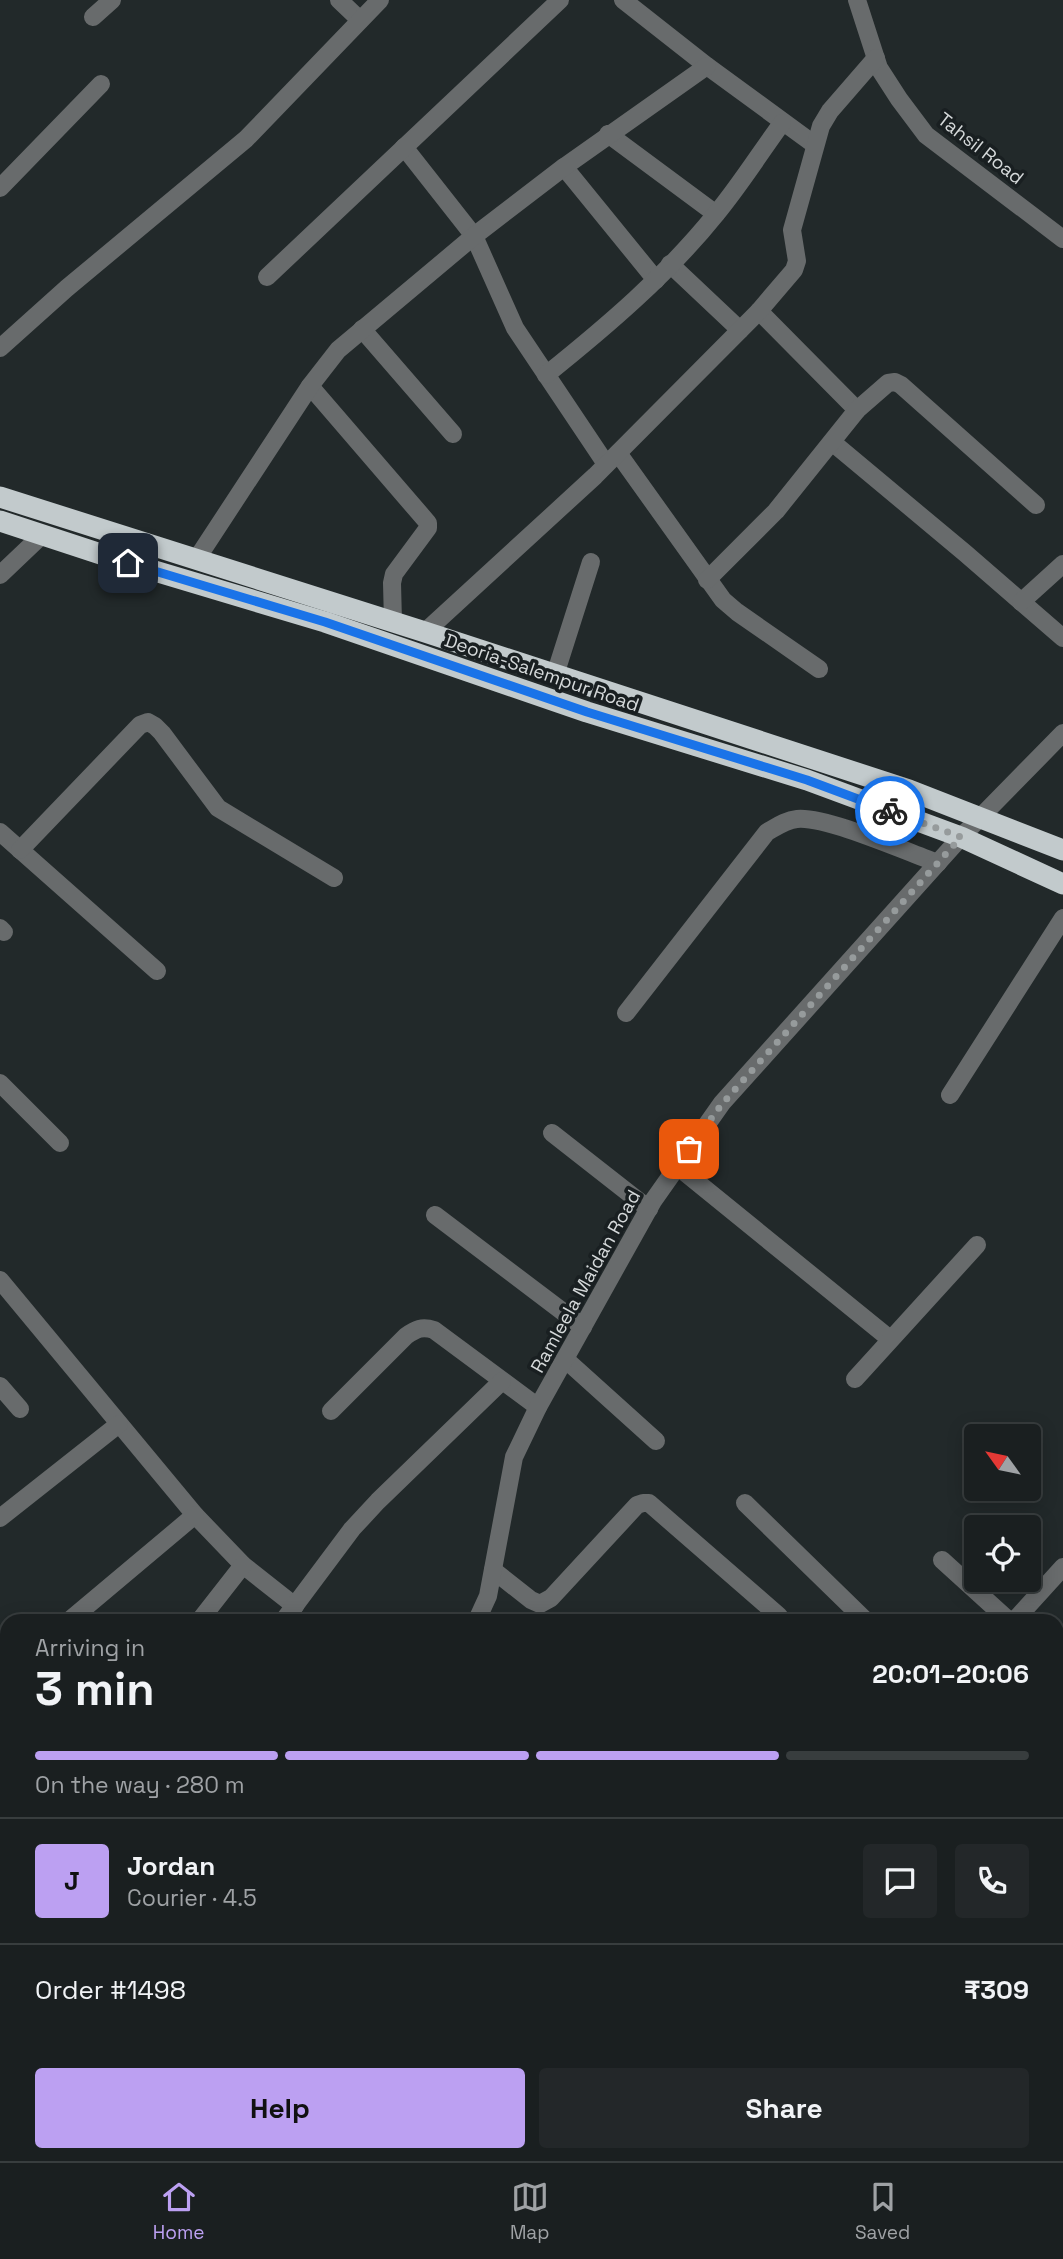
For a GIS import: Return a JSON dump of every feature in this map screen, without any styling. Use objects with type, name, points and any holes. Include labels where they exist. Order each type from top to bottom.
[{"type":"highway","name":"Deoria-Salempur Road","points":[[0,497],[909,790],[1063,850]]},
{"type":"highway","name":"Deoria-Salempur Road","points":[[0,521],[128,563],[325,622],[587,712],[807,780],[961,837],[1063,884]]},
{"type":"street","points":[[93,18],[112,0]]},
{"type":"street","points":[[339,0],[360,20]]},
{"type":"street","points":[[0,348],[67,288],[246,139],[380,0]]},
{"type":"street","points":[[267,277],[560,0]]},
{"type":"street","points":[[622,0],[782,123],[815,145]]},
{"type":"street","name":"Tahsil Road","points":[[857,0],[879,68],[926,135],[1063,239]]},
{"type":"street","points":[[425,632],[612,458],[759,311],[794,270],[797,261],[792,230],[821,127],[830,111],[876,58]]},
{"type":"street","points":[[196,560],[310,386],[338,350],[474,236],[608,134],[707,66]]},
{"type":"street","points":[[0,188],[101,84]]},
{"type":"street","points":[[546,375],[603,330],[656,280],[716,214],[782,123]]},
{"type":"street","points":[[608,134],[716,214]]},
{"type":"street","points":[[404,147],[474,236],[515,328],[546,375],[723,600],[819,669]]},
{"type":"street","points":[[564,167],[656,280]]},
{"type":"street","points":[[670,264],[740,330]]},
{"type":"street","points":[[759,311],[857,410]]},
{"type":"street","points":[[362,328],[453,434]]},
{"type":"street","points":[[708,580],[776,511],[857,410],[888,383],[901,385],[1036,505]]},
{"type":"street","points":[[310,386],[428,523],[428,528],[394,574],[391,583],[393,622]]},
{"type":"street","points":[[832,442],[1063,638]]},
{"type":"street","points":[[0,575],[42,535]]},
{"type":"street","points":[[555,675],[591,562]]},
{"type":"street","points":[[1021,602],[1063,564]]},
{"type":"street","points":[[20,849],[140,725],[148,722],[162,733],[218,808],[334,878]]},
{"type":"street","name":"Ramleela Maidan Road","points":[[480,1614],[488,1596],[514,1458],[538,1407],[649,1209],[722,1104],[961,837],[1063,733]]},
{"type":"street","points":[[626,1013],[767,832],[780,825],[798,819],[834,825],[938,863]]},
{"type":"street","points":[[0,832],[157,971]]},
{"type":"street","points":[[950,1095],[1063,918]]},
{"type":"street","points":[[0,1083],[60,1143]]},
{"type":"street","points":[[552,1133],[649,1209]]},
{"type":"street","points":[[677,1167],[890,1339]]},
{"type":"street","points":[[435,1215],[583,1327]]},
{"type":"street","points":[[855,1379],[976,1245]]},
{"type":"street","points":[[0,1280],[195,1516],[290,1613],[352,1528],[502,1381]]},
{"type":"street","points":[[331,1411],[406,1336],[425,1327],[434,1330],[538,1407]]},
{"type":"street","points":[[565,1359],[656,1441]]},
{"type":"street","points":[[0,1386],[20,1409]]},
{"type":"street","points":[[0,1518],[119,1424]]},
{"type":"street","points":[[493,1570],[540,1604],[551,1598],[637,1505],[649,1503],[777,1614]]},
{"type":"street","points":[[745,1503],[859,1614]]},
{"type":"street","points":[[77,1614],[195,1516]]},
{"type":"street","points":[[942,1560],[1001,1614]]},
{"type":"street","points":[[205,1614],[243,1564]]},
{"type":"street","points":[[1020,1614],[1063,1567]]},
{"type":"way so far","points":[[689,1149],[722,1104],[961,837],[890,811]]},
{"type":"route","points":[[128,563],[325,622],[587,712],[807,780],[890,811]]}]
